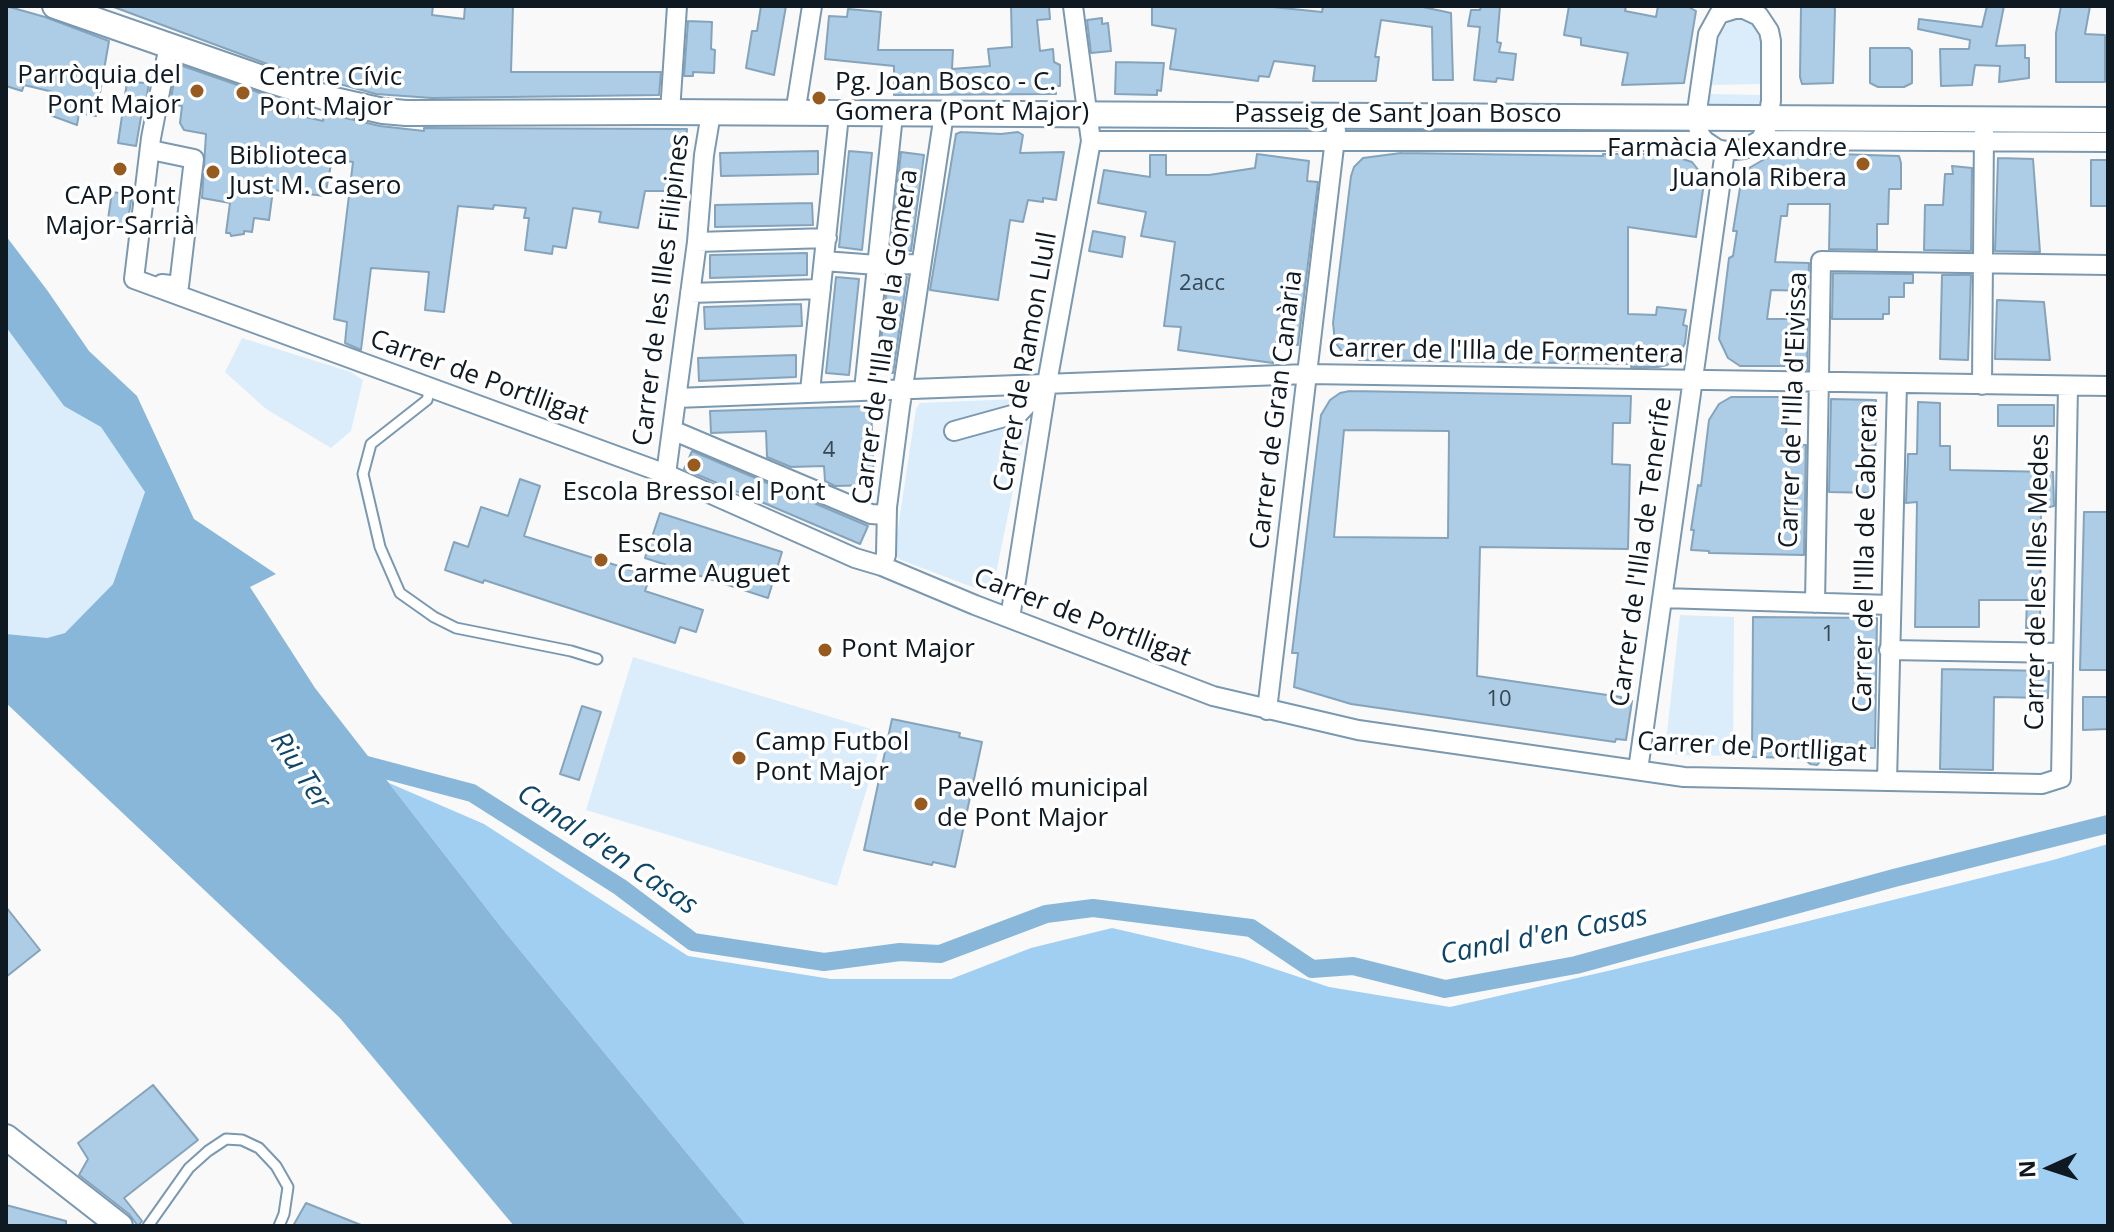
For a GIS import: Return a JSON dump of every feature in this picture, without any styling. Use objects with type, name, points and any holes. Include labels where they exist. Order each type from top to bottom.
[{"type":"street","points":[[55,6],[279,84],[383,111],[1338,115],[1700,129],[1984,130],[2108,120]]},
{"type":"street","points":[[670,112],[677,6]]},
{"type":"street","points":[[795,114],[812,6]]},
{"type":"street","name":"Carrer de Ramon Llull","points":[[1010,618],[1047,383],[1091,141],[1073,6]]},
{"type":"street","points":[[1744,8],[1764,22],[1771,41],[1765,129],[1744,149],[1725,151],[1717,149],[1700,129],[1708,34],[1715,10],[1744,8]]},
{"type":"street","points":[[151,150],[194,159],[179,286],[142,281],[151,150],[154,120],[169,45]]},
{"type":"street","name":"Carrer de les Illes Filipines","points":[[666,474],[711,113]]},
{"type":"street","name":"Carrer de l'Illa de la Gomera","points":[[882,566],[886,555],[886,515],[903,390],[944,114]]},
{"type":"street","points":[[810,391],[839,115]]},
{"type":"street","points":[[864,390],[893,115]]},
{"type":"street","name":"Carrer de Gran Canària","points":[[1267,710],[1338,115]]},
{"type":"street","name":"Passeig de Sant Joan Bosco","points":[[1091,141],[1335,143],[1700,129]]},
{"type":"street","points":[[1984,130],[2108,142]]},
{"type":"street","points":[[1982,385],[1984,130]]},
{"type":"street","name":"Carrer de l'Illa de Tenerife","points":[[1638,770],[1725,151]]},
{"type":"street","points":[[697,242],[827,238]]},
{"type":"street","points":[[824,261],[921,264]]},
{"type":"street","name":"Carrer de l'Illa d'Eivissa","points":[[1815,603],[1821,261],[2108,265]]},
{"type":"street","name":"Carrer de Portlligat","points":[[142,281],[666,474],[855,558],[1213,696],[1267,710],[1358,730],[1684,777],[2042,784],[2061,778]]},
{"type":"street","points":[[690,293],[821,289]]},
{"type":"street","name":"Carrer de l'Illa de Formentera","points":[[676,398],[1307,374],[2108,386]]},
{"type":"street","points":[[954,431],[1019,413],[1047,383]]},
{"type":"street","name":"Carrer de l'Illa de Cabrera","points":[[1887,781],[1897,384]]},
{"type":"street","name":"Carrer de les Illes Medes","points":[[2061,778],[2068,386]]},
{"type":"street","points":[[672,430],[871,514],[886,515]]},
{"type":"street","points":[[1662,598],[1891,605]]},
{"type":"street","points":[[1889,650],[2063,653]]},
{"type":"street","points":[[6,1137],[120,1226]]},
{"type":"lane","points":[[430,389],[427,400],[371,444],[363,474],[380,547],[400,593],[456,628],[597,659]]},
{"type":"lane","points":[[148,1226],[189,1168],[226,1139],[242,1140],[259,1148],[276,1166],[288,1187],[279,1226]]},
{"type":"shaded area","points":[[1735,20],[1749,20],[1760,34],[1761,84],[1711,85],[1720,33]]},
{"type":"shaded area","points":[[1710,94],[1761,95],[1761,108],[1709,108]]},
{"type":"shaded area","points":[[6,327],[64,406],[101,426],[146,492],[113,584],[65,633],[47,638],[6,634]]},
{"type":"shaded area","points":[[242,338],[351,372],[363,380],[351,431],[331,448],[266,409],[225,372]]},
{"type":"shaded area","points":[[1017,399],[1026,403],[1029,413],[994,583],[983,589],[975,588],[901,560],[894,554],[916,409],[920,403]]},
{"type":"shaded area","points":[[1680,615],[1734,617],[1733,756],[1676,755],[1666,742]]},
{"type":"shaded area","name":"Camp Futbol Pont Major","points":[[633,657],[884,733],[837,886],[586,810]]},
{"type":"shaded area","points":[[389,783],[484,824],[688,956],[831,979],[951,979],[1031,948],[1112,928],[1242,958],[1329,987],[1450,1007],[1612,970],[2108,844],[2108,1226],[747,1226],[505,932]]},
{"type":"water","name":"Riu Ter","points":[[6,236],[89,351],[137,396],[194,519],[276,574],[250,587],[315,688],[505,932],[747,1226],[514,1226],[340,1018],[6,703],[6,634],[47,638],[65,633],[113,584],[145,492],[101,427],[64,406],[6,327]]},
{"type":"building","points":[[6,6],[109,41],[96,116],[79,113],[77,125],[47,114],[53,92],[24,85],[22,91],[6,86]]},
{"type":"building","points":[[111,6],[433,6],[432,15],[464,19],[465,6],[513,6],[511,72],[661,72],[659,95],[432,98],[376,94],[270,65]]},
{"type":"building","points":[[761,6],[786,6],[774,75],[746,68],[752,31],[757,31]]},
{"type":"building","points":[[1011,6],[1049,6],[1050,19],[1037,20],[1040,51],[1053,49],[1054,62],[1060,65],[1060,86],[1055,86],[1056,94],[894,95],[894,66],[825,59],[829,16],[847,17],[848,9],[881,12],[878,50],[953,50],[952,69],[990,66],[988,49],[1012,47]]},
{"type":"building","points":[[1152,6],[1263,6],[1322,12],[1323,6],[1418,6],[1451,13],[1453,80],[1433,80],[1432,27],[1381,20],[1375,57],[1379,57],[1376,81],[1313,81],[1315,66],[1274,61],[1269,77],[1259,76],[1258,81],[1170,69],[1176,29],[1152,25]]},
{"type":"building","points":[[1481,6],[1500,6],[1497,42],[1501,43],[1499,52],[1516,54],[1513,80],[1474,80],[1480,27],[1468,26],[1471,10],[1480,10]]},
{"type":"building","points":[[1569,6],[1626,6],[1625,11],[1656,17],[1658,6],[1687,6],[1696,11],[1684,83],[1622,85],[1628,53],[1581,45],[1581,38],[1564,35]]},
{"type":"building","points":[[1801,6],[1833,6],[1835,9],[1833,83],[1802,84]]},
{"type":"building","points":[[1987,6],[2004,6],[1996,46],[2025,45],[2025,58],[2029,58],[2029,78],[1999,82],[2000,66],[1975,65],[1972,85],[1941,86],[1940,49],[1969,49],[1970,40],[1918,29],[1919,19],[1982,27]]},
{"type":"building","points":[[2061,6],[2090,6],[2085,34],[2105,35],[2105,82],[2056,82],[2056,33]]},
{"type":"building","points":[[1102,18],[1102,24],[1108,23],[1111,51],[1091,53],[1087,20]]},
{"type":"building","points":[[688,21],[712,22],[714,73],[693,72],[693,76],[684,76]]},
{"type":"building","points":[[1870,48],[1909,48],[1912,51],[1912,83],[1904,87],[1878,87],[1870,83]]},
{"type":"building","points":[[1116,62],[1164,63],[1161,91],[1157,90],[1157,95],[1115,94]]},
{"type":"building","points":[[177,64],[275,98],[271,109],[323,121],[324,113],[380,126],[424,131],[424,128],[687,129],[680,191],[645,191],[638,228],[599,222],[601,212],[573,208],[566,248],[553,246],[552,254],[525,250],[529,218],[524,218],[526,208],[458,206],[444,312],[425,310],[429,272],[371,268],[361,350],[345,343],[347,322],[334,319],[353,162],[332,159],[325,196],[273,190],[269,220],[254,218],[252,232],[244,231],[244,234],[231,236],[226,233],[230,203],[202,198],[206,134],[184,130],[180,123],[182,106],[170,104]]},
{"type":"building","points":[[127,82],[149,83],[136,146],[118,143]]},
{"type":"building","points":[[1018,132],[1023,135],[1020,153],[1064,152],[1056,200],[1028,200],[1023,222],[1010,220],[998,300],[930,290],[956,134]]},
{"type":"building","points":[[818,151],[818,174],[721,176],[720,153]]},
{"type":"building","points":[[849,151],[872,153],[862,250],[839,247]]},
{"type":"building","points":[[901,152],[924,155],[911,251],[891,248]]},
{"type":"building","points":[[1777,152],[1899,156],[1901,163],[1901,189],[1889,189],[1888,224],[1877,224],[1877,250],[1829,249],[1830,204],[1788,204],[1787,216],[1781,216],[1775,262],[1809,263],[1808,291],[1771,290],[1767,319],[1808,319],[1807,370],[1789,369],[1787,366],[1740,366],[1728,358],[1719,339],[1729,258],[1733,256],[1737,231],[1733,231],[1740,188],[1749,168]]},
{"type":"building","points":[[1401,153],[1662,154],[1692,162],[1704,183],[1696,237],[1628,227],[1628,314],[1656,315],[1657,307],[1686,310],[1683,325],[1687,326],[1685,343],[1679,355],[1667,365],[1631,367],[1631,364],[1360,360],[1343,353],[1335,342],[1333,323],[1351,176],[1354,167],[1363,158]]},
{"type":"building","points":[[1257,154],[1309,161],[1307,181],[1318,182],[1298,345],[1276,342],[1273,363],[1178,350],[1181,327],[1164,326],[1175,242],[1141,236],[1146,212],[1098,203],[1104,170],[1150,177],[1150,155],[1166,155],[1166,175],[1209,175],[1255,168]]},
{"type":"building","points":[[1998,158],[2033,159],[2040,252],[1995,251]]},
{"type":"building","points":[[2091,160],[2108,160],[2108,206],[2091,206]]},
{"type":"building","points":[[1952,166],[1972,168],[1971,251],[1924,250],[1925,205],[1943,205],[1945,174],[1953,174]]},
{"type":"building","points":[[112,192],[132,195],[127,226],[107,226]]},
{"type":"building","points":[[812,203],[813,225],[715,227],[715,205]]},
{"type":"building","points":[[1093,231],[1125,237],[1122,257],[1089,251]]},
{"type":"building","points":[[807,253],[807,275],[710,278],[710,255]]},
{"type":"building","points":[[1833,273],[1913,274],[1913,283],[1904,283],[1904,297],[1889,297],[1889,314],[1883,314],[1883,319],[1832,319]]},
{"type":"building","points":[[1942,275],[1971,275],[1968,360],[1940,359]]},
{"type":"building","points":[[836,277],[859,279],[849,375],[826,373]]},
{"type":"building","points":[[888,277],[907,277],[893,373],[878,371]]},
{"type":"building","points":[[1997,300],[2044,302],[2050,360],[1995,359]]},
{"type":"building","points":[[801,304],[802,326],[705,329],[704,307]]},
{"type":"building","points":[[796,355],[796,377],[699,381],[698,358]]},
{"type":"building","points":[[1340,393],[1631,396],[1630,423],[1613,423],[1612,464],[1630,465],[1628,549],[1480,547],[1477,676],[1632,701],[1626,740],[1616,739],[1615,742],[1351,704],[1294,687],[1298,653],[1292,653],[1321,415],[1330,400]],"holes":[[[1344,430],[1449,431],[1448,538],[1334,537]]]},
{"type":"building","points":[[1731,397],[1787,397],[1786,445],[1806,445],[1804,555],[1691,550],[1694,530],[1691,530],[1698,485],[1701,486],[1709,420],[1719,404]]},
{"type":"building","points":[[1831,399],[1876,400],[1875,493],[1829,492]]},
{"type":"building","points":[[1918,402],[1940,403],[1940,446],[1950,446],[1950,470],[2053,472],[2054,506],[2041,509],[2040,628],[2026,628],[2027,600],[1979,600],[1979,627],[1915,627],[1917,502],[1906,503],[1908,454],[1917,454]]},
{"type":"building","points":[[1998,405],[2054,405],[2054,426],[1998,426]]},
{"type":"building","points":[[871,406],[874,485],[835,486],[825,481],[824,466],[791,467],[767,457],[766,431],[711,433],[710,411]]},
{"type":"building","points":[[692,451],[868,526],[860,544],[684,469]]},
{"type":"building","points":[[520,479],[540,486],[524,536],[650,576],[645,591],[703,610],[696,632],[680,627],[675,643],[445,570],[454,542],[468,547],[481,507],[508,516]]},
{"type":"building","points":[[2084,512],[2108,512],[2108,670],[2080,670]]},
{"type":"building","points":[[660,513],[782,552],[768,598],[645,558]]},
{"type":"building","points":[[1753,617],[1877,618],[1875,748],[1865,748],[1865,759],[1823,758],[1817,765],[1810,764],[1804,758],[1752,757]]},
{"type":"building","points":[[1942,669],[2049,671],[2048,698],[1994,697],[1993,770],[1940,769]]},
{"type":"building","points":[[2083,697],[2108,697],[2108,729],[2083,730]]},
{"type":"building","points":[[582,706],[601,712],[579,780],[560,774]]},
{"type":"building","name":"Pavelló municipal de Pont Major","points":[[892,719],[960,733],[959,737],[982,742],[955,867],[864,850]]},
{"type":"building","points":[[6,907],[40,950],[6,977]]},
{"type":"building","points":[[153,1085],[198,1140],[124,1198],[142,1221],[138,1226],[129,1214],[79,1175],[88,1159],[78,1143]]},
{"type":"building","points":[[306,1203],[361,1225],[361,1226],[293,1226]]},
{"type":"building","points":[[6,1205],[66,1221],[66,1226],[6,1226]]},
{"type":"waterway","name":"Canal d'en Casas","points":[[355,762],[472,793],[620,887],[693,942],[824,962],[900,952],[940,954],[1046,914],[1093,908],[1251,928],[1312,969],[1353,966],[1445,989],[1576,965],[1894,878],[2108,824]]},
{"type":"place","name":"Parròquia del Pont Major","points":[[197,91]]},
{"type":"place","name":"Centre Cívic Pont Major","points":[[243,93]]},
{"type":"place","name":"Pg. Joan Bosco - C. Gomera (Pont Major)","points":[[819,98]]},
{"type":"place","name":"Farmàcia Alexandre Juanola Ribera","points":[[1863,164]]},
{"type":"place","name":"CAP Pont Major-Sarrià","points":[[120,169]]},
{"type":"place","name":"Biblioteca Just M. Casero","points":[[213,172]]},
{"type":"place","name":"Escola Bressol el Pont","points":[[694,465]]},
{"type":"place","name":"Escola Carme Auguet","points":[[601,560]]},
{"type":"place","name":"Pont Major","points":[[825,650]]},
{"type":"place","name":"Camp Futbol Pont Major","points":[[739,758]]},
{"type":"place","name":"Pavelló municipal de Pont Major","points":[[921,804]]}]
